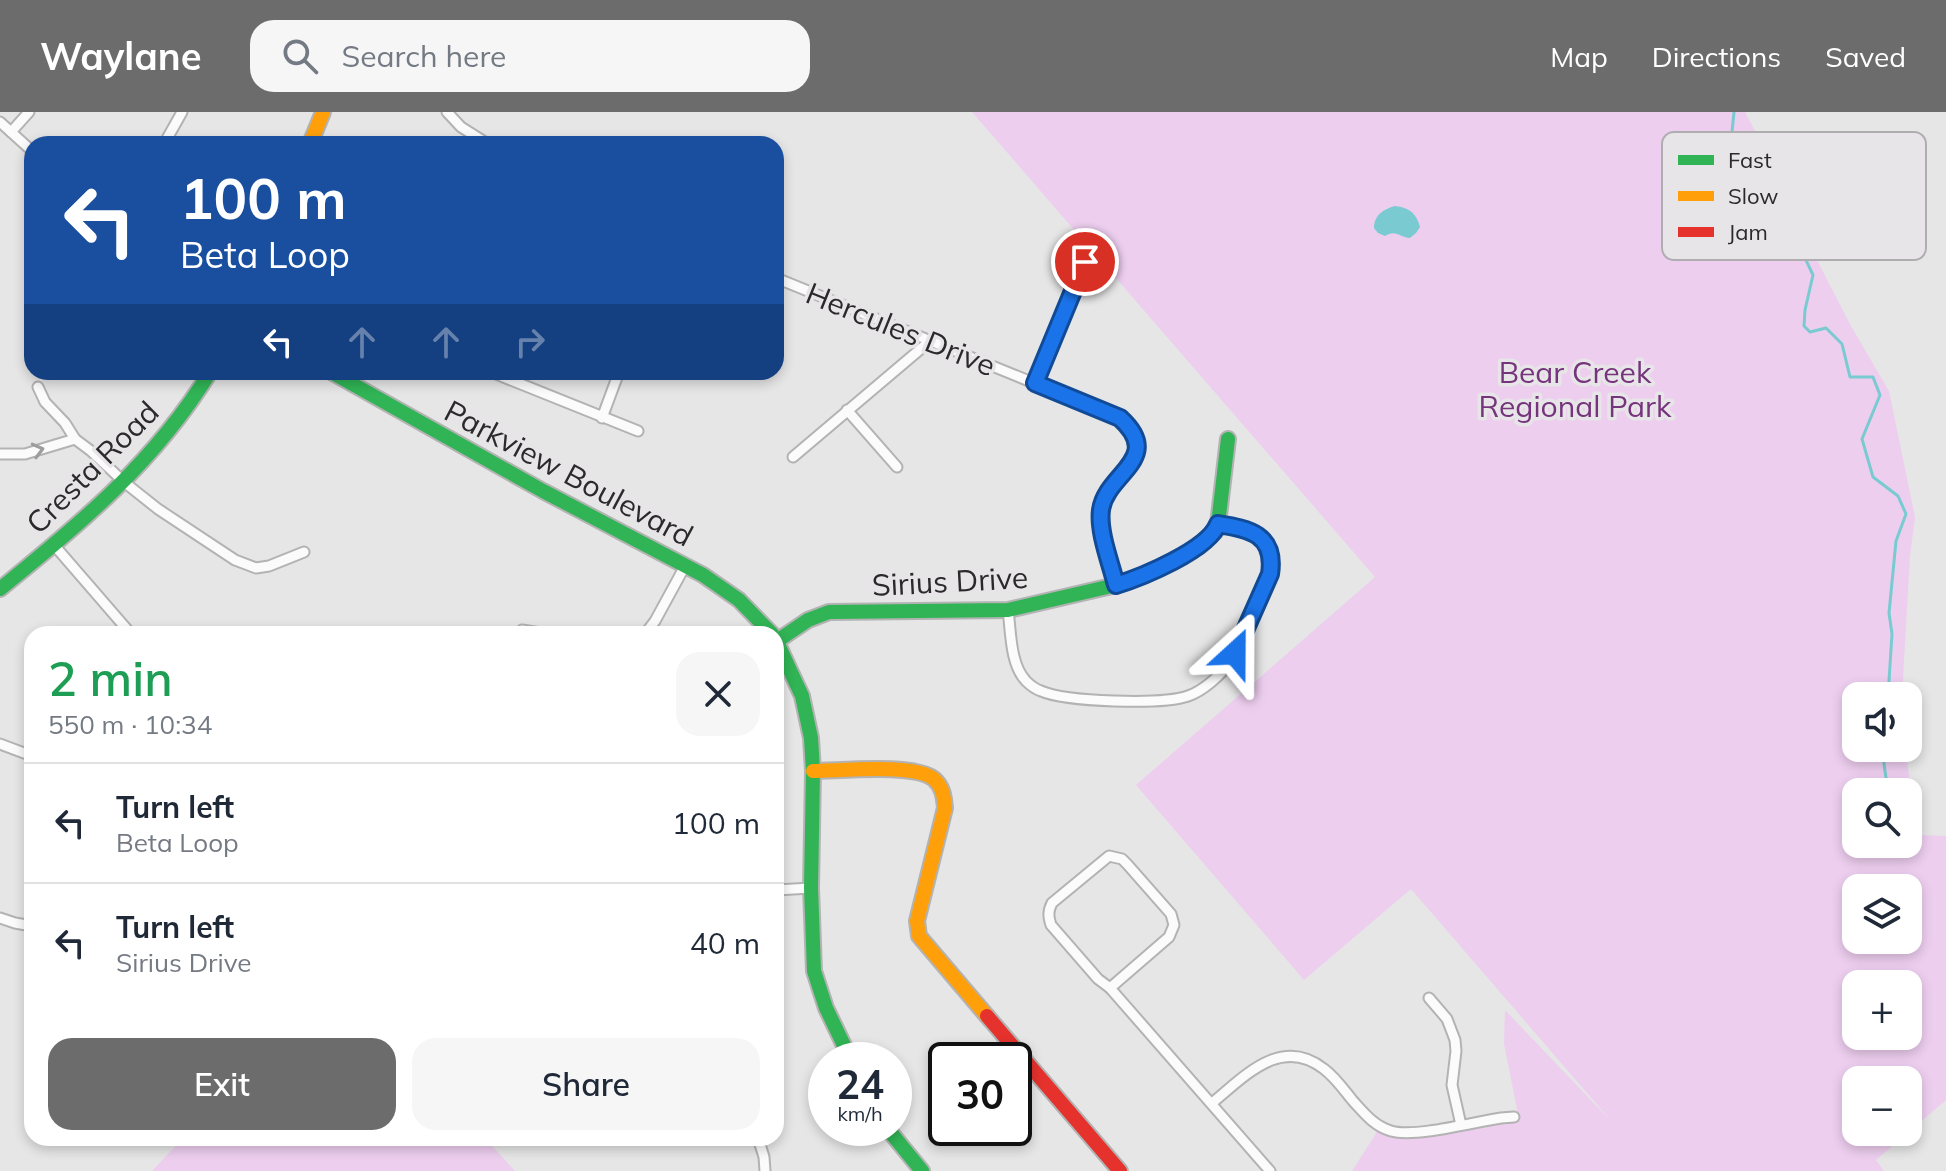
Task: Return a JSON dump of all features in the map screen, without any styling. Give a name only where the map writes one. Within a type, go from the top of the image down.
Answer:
[{"type":"street","points":[[11,132],[29,112]]},
{"type":"street","points":[[168,136],[182,112]]},
{"type":"street","points":[[313,136],[323,112]]},
{"type":"street","points":[[447,112],[475,136]]},
{"type":"street","points":[[0,122],[24,144]]},
{"type":"street","points":[[1035,383],[1085,262]]},
{"type":"street","name":"Hercules Drive","points":[[784,281],[1120,418],[1128,426],[1137,446],[1131,464],[1107,494],[1101,513],[1101,525],[1116,585]]},
{"type":"street","points":[[793,457],[930,341]]},
{"type":"street","name":"Cresta Road","points":[[0,589],[124,482],[184,413],[205,380]]},
{"type":"street","name":"Parkview Boulevard","points":[[345,380],[530,484],[703,575],[739,600],[764,626]]},
{"type":"street","points":[[510,380],[638,431]]},
{"type":"street","points":[[602,418],[616,380]]},
{"type":"street","points":[[38,387],[45,402],[75,439],[124,482],[173,520],[245,565],[256,568],[269,566],[304,552]]},
{"type":"street","points":[[847,410],[897,467]]},
{"type":"street","points":[[0,454],[25,454],[75,439]]},
{"type":"street","points":[[1008,610],[1015,662],[1023,677],[1044,693],[1118,701],[1180,698],[1191,695],[1225,669],[1270,574],[1272,563],[1270,553],[1254,532],[1218,524],[1228,439]]},
{"type":"street","name":"Sirius Drive","points":[[784,633],[829,612],[1008,610],[1116,585],[1145,575],[1200,546],[1215,532],[1218,524]]},
{"type":"street","points":[[54,545],[124,626]]},
{"type":"street","points":[[651,626],[685,566]]},
{"type":"street","name":"Parkview Boulevard","points":[[784,656],[808,716],[811,738],[814,971],[826,1008],[842,1042]]},
{"type":"street","points":[[0,744],[24,753]]},
{"type":"street","points":[[813,771],[913,771],[930,776],[937,782],[943,790],[945,808],[917,921],[919,936],[1120,1171]]},
{"type":"street","points":[[1110,988],[1169,937],[1174,925],[1171,914],[1127,864],[1115,856],[1102,860],[1052,903],[1048,918],[1051,925],[1270,1171]]},
{"type":"street","points":[[784,890],[811,888]]},
{"type":"street","points":[[0,918],[24,925]]},
{"type":"street","points":[[1429,998],[1452,1028],[1456,1051],[1452,1085],[1461,1125]]},
{"type":"street","points":[[1212,1103],[1256,1066],[1280,1057],[1293,1056],[1326,1070],[1369,1118],[1389,1131],[1413,1133],[1514,1117]]},
{"type":"street","points":[[761,1146],[765,1171]]},
{"type":"street","points":[[902,1146],[922,1171]]},
{"type":"green space","name":"Bear Creek Regional Park","points":[[972,112],[1745,112],[1755,132],[1662,132],[1662,260],[1817,260],[1889,391],[1915,517],[1903,682],[1842,682],[1842,762],[1907,762],[1909,778],[1842,778],[1842,858],[1922,858],[1922,835],[1946,836],[1946,1100],[1922,1121],[1922,1066],[1842,1066],[1842,1146],[1892,1146],[1876,1160],[1884,1171],[1352,1171],[1378,1126],[1402,1133],[1514,1117],[1517,1109],[1504,1044],[1505,1010],[1612,1122],[1411,889],[1304,980],[1136,785],[1375,577]]},
{"type":"green space","points":[[175,1146],[492,1146],[515,1171],[152,1171]]},
{"type":"water","points":[[1395,206],[1412,212],[1417,218],[1420,227],[1410,238],[1395,233],[1385,236],[1374,228],[1380,213]]},
{"type":"waterway","points":[[1732,132],[1734,112]]},
{"type":"waterway","points":[[1806,260],[1813,275],[1804,326],[1810,332],[1826,328],[1842,344],[1850,377],[1873,377],[1880,395],[1862,439],[1873,477],[1898,496],[1906,514],[1896,541],[1889,613],[1892,634],[1889,682]]},
{"type":"waterway","points":[[1884,762],[1886,778]]},
{"type":"traffic: fast","points":[[0,589],[115,490],[165,435],[205,380]]},
{"type":"traffic: fast","points":[[345,380],[543,491],[703,575],[739,600],[764,626]]},
{"type":"traffic: fast","points":[[784,636],[808,620],[829,612],[1008,610],[1116,585],[1145,575],[1200,546],[1215,532],[1228,439]]},
{"type":"traffic: fast","points":[[784,657],[802,696],[811,738],[814,971],[826,1008],[842,1042]]},
{"type":"traffic: fast","points":[[902,1146],[922,1171]]},
{"type":"traffic: slow","points":[[313,136],[323,112]]},
{"type":"traffic: slow","points":[[813,771],[894,769],[924,774],[939,785],[945,808],[917,921],[919,936],[987,1016]]},
{"type":"traffic: jam","points":[[987,1016],[1120,1171]]},
{"type":"route","points":[[1085,262],[1035,383],[1120,418],[1133,435],[1137,446],[1135,455],[1107,494],[1101,513],[1101,525],[1116,585],[1145,575],[1200,546],[1215,532],[1218,524],[1245,528],[1261,538],[1270,553],[1270,574],[1235,653]]}]
